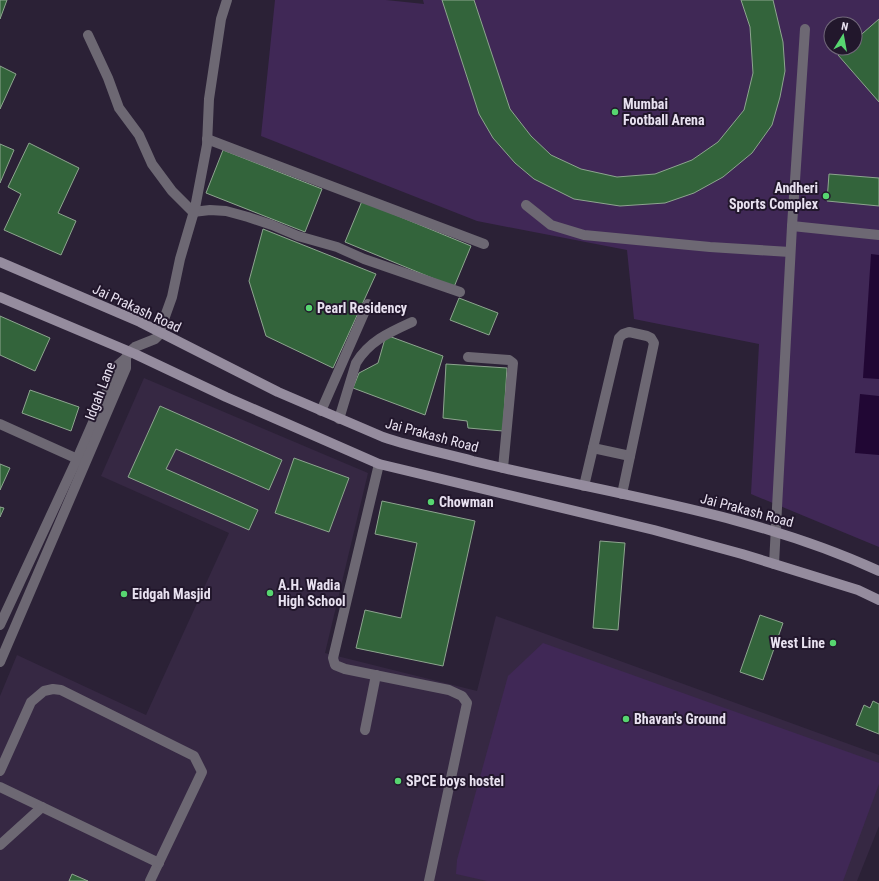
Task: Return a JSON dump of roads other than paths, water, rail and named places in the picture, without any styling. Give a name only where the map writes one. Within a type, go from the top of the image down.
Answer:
[{"type":"main road","name":"Jai Prakash Road","points":[[0,262],[160,332],[278,392],[400,443],[503,468],[651,500],[775,531],[856,560],[879,571]]},
{"type":"main road","points":[[0,297],[127,355],[379,464],[654,530],[774,564],[858,590],[879,600]]},
{"type":"street","points":[[127,355],[135,347],[155,339],[160,332],[172,297],[180,259],[193,212],[207,139],[209,99],[221,19],[227,0]]},
{"type":"street","points":[[774,564],[790,252],[805,29]]},
{"type":"street","points":[[88,35],[108,78],[119,108],[139,135],[152,164],[172,191],[193,212]]},
{"type":"street","points":[[207,139],[484,244]]},
{"type":"street","points":[[526,205],[551,225],[584,235],[710,248],[790,252]]},
{"type":"street","points":[[193,212],[210,210],[226,211],[248,217],[298,236],[337,247],[364,259],[460,292]]},
{"type":"street","points":[[792,226],[879,235]]},
{"type":"street","points":[[321,411],[368,304]]},
{"type":"street","points":[[340,419],[356,363],[360,356],[382,336],[412,322]]},
{"type":"street","points":[[584,486],[619,338],[623,334],[629,332],[647,336],[651,338],[654,343],[622,494]]},
{"type":"street","name":"Idgah Lane","points":[[0,662],[118,365],[127,355]]},
{"type":"street","points":[[468,357],[509,360],[513,363],[503,468]]},
{"type":"street","points":[[0,424],[81,461]]},
{"type":"street","points":[[593,448],[630,456]]},
{"type":"street","name":"Idgah Lane","points":[[0,625],[81,461]]},
{"type":"street","points":[[379,464],[333,658],[335,665],[345,669],[450,690],[462,696],[467,703],[429,881]]},
{"type":"street","points":[[0,629],[12,635]]},
{"type":"street","points":[[365,730],[376,675]]},
{"type":"street","points":[[0,771],[31,702],[44,691],[53,689],[61,690],[194,756],[202,772],[150,881]]},
{"type":"street","points":[[0,787],[159,863]]},
{"type":"street","points":[[0,845],[42,807]]},
{"type":"place","name":"Mumbai Football Arena","points":[[615,112]]},
{"type":"place","name":"Andheri Sports Complex","points":[[826,196]]},
{"type":"place","name":"Pearl Residency","points":[[309,308]]},
{"type":"place","name":"Chowman","points":[[431,502]]},
{"type":"place","name":"A.H. Wadia High School","points":[[270,593]]},
{"type":"place","name":"Eidgah Masjid","points":[[124,594]]},
{"type":"place","name":"West Line","points":[[833,643]]},
{"type":"place","name":"Bhavan's Ground","points":[[626,719]]},
{"type":"place","name":"SPCE boys hostel","points":[[398,781]]}]
